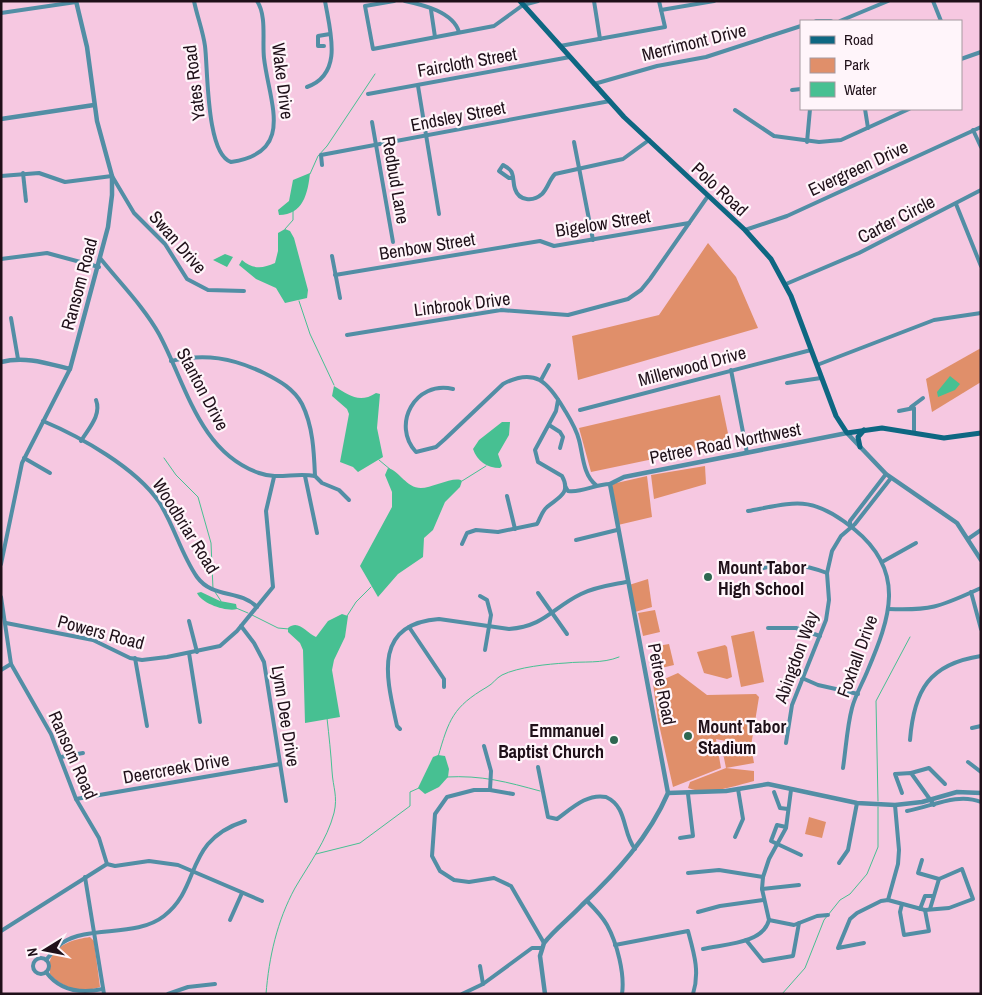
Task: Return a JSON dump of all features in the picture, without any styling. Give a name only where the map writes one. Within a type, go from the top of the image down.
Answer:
[{"type":"main road","name":"Polo Road","points":[[521,3],[610,101],[648,140],[745,230],[771,260],[786,284],[836,416],[847,433]]},
{"type":"main road","points":[[847,433],[882,428],[944,438],[981,433]]},
{"type":"main road","points":[[860,447],[858,437],[864,430]]},
{"type":"street","points":[[1,13],[76,1]]},
{"type":"street","name":"Ransom Road","points":[[1,564],[24,458],[70,369],[99,267],[111,212],[112,176],[94,105],[88,50],[76,1]]},
{"type":"street","name":"Yates Road","points":[[194,1],[205,44],[211,121],[218,147],[226,159]]},
{"type":"street","name":"Wake Drive","points":[[226,159],[231,162],[247,160],[260,154],[270,142],[275,129],[264,57],[263,23],[257,1]]},
{"type":"street","points":[[306,87],[317,83],[325,76],[332,52],[325,1]]},
{"type":"street","points":[[394,1],[365,6],[372,49],[494,26],[521,3],[538,1]]},
{"type":"street","points":[[405,1],[453,18],[459,32]]},
{"type":"street","points":[[594,1],[600,39]]},
{"type":"street","points":[[560,46],[665,27],[659,1]]},
{"type":"street","points":[[661,10],[714,1]]},
{"type":"street","points":[[842,20],[881,2],[888,1]]},
{"type":"street","points":[[933,1],[941,20]]},
{"type":"street","points":[[430,10],[435,37]]},
{"type":"street","name":"Merrimont Drive","points":[[594,84],[657,66],[706,57],[800,26]]},
{"type":"street","points":[[324,46],[318,46],[318,36],[330,34]]},
{"type":"street","points":[[962,58],[981,52]]},
{"type":"street","name":"Faircloth Street","points":[[368,94],[570,57]]},
{"type":"street","points":[[418,86],[439,214]]},
{"type":"street","points":[[792,90],[800,89]]},
{"type":"street","name":"Endsley Street","points":[[322,165],[321,155],[610,101]]},
{"type":"street","points":[[1,119],[94,105]]},
{"type":"street","points":[[735,110],[774,136],[807,142],[835,142],[906,110]]},
{"type":"street","points":[[807,142],[810,110]]},
{"type":"street","points":[[865,110],[868,128]]},
{"type":"street","name":"Redbud Lane","points":[[372,122],[393,242]]},
{"type":"street","name":"Evergreen Drive","points":[[745,230],[787,216],[981,127]]},
{"type":"street","points":[[973,130],[981,147]]},
{"type":"street","points":[[513,178],[519,195],[526,199],[534,199],[544,191],[555,174],[623,159],[648,140]]},
{"type":"street","points":[[574,142],[593,240]]},
{"type":"street","points":[[23,173],[26,201]]},
{"type":"street","points":[[1,176],[39,173],[65,182],[112,176]]},
{"type":"street","name":"Swan Drive","points":[[112,176],[134,213],[165,244],[187,279],[208,290],[244,290]]},
{"type":"street","points":[[956,204],[981,190]]},
{"type":"street","name":"Linbrook Drive","points":[[347,335],[501,310],[568,315],[628,299],[634,296],[650,279],[708,196]]},
{"type":"street","name":"Carter Circle","points":[[786,284],[859,254],[956,204],[981,266]]},
{"type":"street","name":"Bigelow Street","points":[[522,244],[540,241],[554,246],[689,223]]},
{"type":"street","name":"Benbow Street","points":[[336,275],[522,244]]},
{"type":"street","points":[[1,258],[47,253],[99,267]]},
{"type":"street","points":[[332,256],[340,298]]},
{"type":"street","name":"Stanton Drive","points":[[100,258],[150,320],[200,422],[212,439],[246,468],[274,477],[315,476]]},
{"type":"street","points":[[817,365],[934,320],[981,313]]},
{"type":"street","points":[[11,318],[18,359]]},
{"type":"street","name":"Millerwood Drive","points":[[580,410],[811,350]]},
{"type":"street","points":[[171,361],[198,357],[228,359],[254,368],[288,387],[303,406],[308,423],[315,476],[322,483],[339,490],[349,500]]},
{"type":"street","points":[[1,362],[18,359],[42,361],[70,369]]},
{"type":"street","points":[[541,380],[549,365]]},
{"type":"street","points":[[730,370],[747,454]]},
{"type":"street","points":[[453,389],[438,388],[428,390],[418,396],[411,405],[406,427],[410,447],[416,452],[436,447],[503,384],[514,378],[526,376],[541,380],[552,389],[574,425],[589,479],[596,485]]},
{"type":"street","points":[[787,382],[822,378]]},
{"type":"street","points":[[899,411],[911,407],[923,398]]},
{"type":"street","points":[[558,399],[553,420],[535,450],[538,462],[562,476],[568,491],[574,492],[596,485],[610,484]]},
{"type":"street","points":[[81,442],[97,415],[98,406],[96,400]]},
{"type":"street","points":[[911,407],[915,409],[914,433]]},
{"type":"street","name":"Woodbriar Road","points":[[43,421],[128,470],[150,490],[173,526],[197,577],[216,592],[248,598],[257,607]]},
{"type":"street","points":[[549,425],[560,432],[563,437],[560,448]]},
{"type":"street","points":[[847,433],[889,476],[948,516],[968,538],[981,560]]},
{"type":"street","name":"Petree Road Northwest","points":[[610,484],[624,477],[847,433]]},
{"type":"street","points":[[24,458],[50,473]]},
{"type":"street","points":[[305,476],[317,534]]},
{"type":"street","name":"Abingdon Way","points":[[786,743],[792,705],[826,620],[829,600],[826,573],[832,551],[850,526],[850,521],[889,476]]},
{"type":"street","points":[[240,626],[271,591],[274,581],[266,511],[274,477]]},
{"type":"street","name":"Petree Road","points":[[610,484],[626,582],[664,764],[668,793]]},
{"type":"street","points":[[462,544],[466,533],[476,530],[498,532],[537,524],[547,507],[561,498],[565,486]]},
{"type":"street","points":[[507,496],[515,529]]},
{"type":"street","name":"Foxhall Drive","points":[[748,511],[793,503],[809,504],[823,508],[867,540],[882,562],[889,587],[888,609],[880,641],[852,707],[843,768]]},
{"type":"street","points":[[576,540],[617,530]]},
{"type":"street","points":[[968,538],[981,530]]},
{"type":"street","points":[[882,562],[916,543]]},
{"type":"street","points":[[760,569],[788,563],[804,565],[826,573]]},
{"type":"street","points":[[400,729],[397,726],[386,668],[389,654],[395,642],[409,627],[428,620],[439,619],[518,628],[541,621],[580,594],[626,582]]},
{"type":"street","points":[[888,609],[933,608],[946,605],[981,588]]},
{"type":"street","points":[[971,592],[981,628]]},
{"type":"street","points":[[538,593],[567,634]]},
{"type":"street","points":[[480,596],[487,600],[490,607],[490,626],[485,650]]},
{"type":"street","name":"Ransom Road","points":[[1,597],[11,664],[51,734],[76,799],[99,838],[108,864]]},
{"type":"street","points":[[189,621],[197,652]]},
{"type":"street","name":"Powers Road","points":[[6,623],[93,640],[135,658],[154,658],[197,652],[220,646],[240,626]]},
{"type":"street","name":"Lynn Dee Drive","points":[[240,626],[254,643],[264,662],[286,801]]},
{"type":"street","points":[[409,627],[444,679],[444,687]]},
{"type":"street","points":[[768,628],[796,628],[820,636]]},
{"type":"street","points":[[189,653],[200,722]]},
{"type":"street","points":[[910,740],[912,721],[918,698],[930,678],[938,670],[955,661],[981,656]]},
{"type":"street","points":[[135,658],[147,726]]},
{"type":"street","points":[[1,670],[11,664]]},
{"type":"street","points":[[802,678],[818,685],[858,694]]},
{"type":"street","points":[[972,728],[981,726]]},
{"type":"street","points":[[484,746],[491,771],[490,790]]},
{"type":"street","points":[[61,757],[83,753]]},
{"type":"street","points":[[968,762],[981,772]]},
{"type":"street","name":"Deercreek Drive","points":[[76,799],[280,764]]},
{"type":"street","points":[[538,767],[546,813],[549,818],[556,819],[569,809],[591,798],[606,797],[618,807],[629,840],[635,849]]},
{"type":"street","points":[[902,793],[895,774],[911,773],[929,768],[945,784]]},
{"type":"street","points":[[911,773],[934,805]]},
{"type":"street","points":[[545,994],[541,948],[544,942],[635,849],[654,821],[668,793],[688,794],[768,784],[857,803],[895,805],[930,800],[957,792],[981,793]]},
{"type":"street","points":[[735,837],[743,821],[738,789]]},
{"type":"street","points":[[513,794],[490,790],[459,792],[447,797],[440,803],[434,818],[432,856],[440,871],[454,880],[469,882],[494,878],[511,886],[544,942]]},
{"type":"street","points":[[703,950],[746,940],[764,932],[769,920],[763,900],[763,877],[769,859],[786,826],[791,790]]},
{"type":"street","points":[[774,792],[780,808],[788,808]]},
{"type":"street","points":[[680,838],[693,836],[688,794]]},
{"type":"street","points":[[907,811],[964,798],[981,802]]},
{"type":"street","points":[[839,863],[848,850],[857,803]]},
{"type":"street","points":[[888,900],[900,850],[895,805]]},
{"type":"street","points":[[85,878],[94,934],[104,991],[75,991],[59,985],[46,972],[38,972],[34,966],[38,959],[46,960],[67,941],[94,934],[143,927],[164,916],[181,894],[205,846],[227,828],[245,821]]},
{"type":"street","points":[[786,826],[777,826],[771,841],[801,855]]},
{"type":"street","points":[[864,943],[838,948],[850,919],[857,913],[888,900],[930,910],[949,908],[973,899],[962,869],[939,879],[918,873],[922,860]]},
{"type":"street","points":[[1,931],[108,864],[157,861],[193,870],[242,893],[262,900]]},
{"type":"street","points":[[688,873],[719,870],[763,877]]},
{"type":"street","points":[[930,910],[939,879]]},
{"type":"street","points":[[762,889],[799,885]]},
{"type":"street","points":[[230,920],[242,893]]},
{"type":"street","points":[[902,904],[900,912],[904,935],[929,931],[923,909],[924,896],[933,896]]},
{"type":"street","points":[[587,900],[607,924],[615,945],[622,977],[622,994]]},
{"type":"street","points":[[698,912],[720,906],[763,900]]},
{"type":"street","points":[[769,920],[788,925],[817,916],[828,915]]},
{"type":"street","points":[[746,940],[763,961],[793,956],[799,923]]},
{"type":"street","points":[[615,945],[688,931],[696,959],[697,980],[693,993]]},
{"type":"street","points":[[462,994],[483,984],[532,948],[541,948]]},
{"type":"street","points":[[46,960],[49,966],[46,972]]},
{"type":"street","points":[[480,966],[483,984]]},
{"type":"street","points":[[168,994],[188,987],[215,984]]},
{"type":"green space","points":[[708,243],[736,277],[758,328],[578,380],[572,336],[659,315]]},
{"type":"green space","points":[[981,348],[981,382],[932,412],[926,379]]},
{"type":"green space","points":[[720,395],[730,443],[591,472],[579,428]]},
{"type":"green space","points":[[705,466],[706,484],[654,499],[651,475]]},
{"type":"green space","points":[[647,476],[652,517],[618,525],[612,484]]},
{"type":"green space","points":[[648,579],[652,607],[635,612],[629,585]]},
{"type":"green space","points":[[655,610],[660,632],[643,636],[638,613]]},
{"type":"green space","points":[[754,631],[764,682],[741,687],[731,636]]},
{"type":"green space","points":[[669,644],[674,665],[657,669],[652,647]]},
{"type":"green space","points":[[725,645],[727,647],[732,677],[727,679],[704,673],[697,652]]},
{"type":"green space","name":"Mount Tabor Stadium","points":[[678,673],[707,695],[756,694],[759,697],[751,746],[754,763],[726,768],[721,743],[750,746],[716,739],[721,768],[673,787],[658,720],[653,684]]},
{"type":"green space","points":[[726,768],[754,771],[754,781],[712,791],[688,788],[690,782]]},
{"type":"green space","points":[[809,817],[826,822],[822,838],[805,834]]},
{"type":"green space","points":[[90,937],[94,941],[100,987],[86,990],[73,988],[55,979],[50,974],[50,961],[54,953],[63,945]]},
{"type":"water","points":[[310,173],[308,188],[303,202],[294,211],[279,215],[278,210],[289,201],[293,180]]},
{"type":"water","points":[[285,229],[290,231],[294,238],[308,290],[307,298],[285,303],[276,288],[256,279],[239,265],[242,260],[257,267],[275,263],[278,251],[278,233]]},
{"type":"water","points":[[225,254],[233,257],[227,267],[213,260]]},
{"type":"water","points":[[950,376],[960,384],[955,390],[938,397],[937,392]]},
{"type":"water","points":[[334,386],[349,395],[359,398],[376,393],[380,394],[377,428],[383,457],[358,472],[353,467],[340,462],[349,414],[347,409],[332,396]]},
{"type":"water","points":[[502,422],[510,422],[509,435],[498,454],[502,466],[495,468],[480,460],[473,449],[479,440]]},
{"type":"water","points":[[388,468],[396,472],[411,485],[421,488],[449,481],[462,481],[460,487],[445,502],[433,530],[424,538],[423,557],[398,574],[378,597],[360,566],[392,507],[392,492],[385,475]]},
{"type":"water","points":[[201,592],[220,601],[236,604],[237,609],[227,609],[209,604],[197,593]]},
{"type":"water","points":[[342,614],[348,616],[345,637],[334,660],[332,670],[340,717],[305,723],[303,650],[300,643],[288,632],[288,628],[296,625],[316,637],[328,621]]},
{"type":"water","points":[[438,755],[445,756],[449,769],[448,777],[439,787],[425,794],[418,788],[433,757]]},
{"type":"waterway","points":[[310,174],[318,156],[327,146],[375,74]]},
{"type":"waterway","points":[[285,229],[293,220],[293,211]]},
{"type":"waterway","points":[[299,301],[310,334],[334,385]]},
{"type":"waterway","points":[[164,458],[176,475],[198,497],[211,543],[213,589]]},
{"type":"waterway","points":[[379,460],[391,470]]},
{"type":"waterway","points":[[462,481],[486,466]]},
{"type":"waterway","points":[[347,616],[356,602],[371,587]]},
{"type":"waterway","points":[[215,592],[221,601]]},
{"type":"waterway","points":[[236,608],[248,613]]},
{"type":"waterway","points":[[252,615],[278,628],[289,629]]},
{"type":"waterway","points":[[878,801],[876,701],[910,637]]},
{"type":"waterway","points":[[438,757],[449,723],[459,708],[502,675],[533,666],[599,661],[619,657]]},
{"type":"waterway","points":[[266,994],[269,966],[283,913],[295,888],[322,842],[334,813],[335,797],[327,718]]},
{"type":"waterway","points":[[446,777],[483,778],[540,791]]},
{"type":"waterway","points":[[316,854],[360,843],[410,806],[410,792],[419,788]]},
{"type":"waterway","points":[[782,994],[805,968],[824,920],[840,900],[850,894],[867,874],[878,847],[878,807]]},
{"type":"place","name":"Mount Tabor High School","points":[[708,577]]},
{"type":"place","name":"Mount Tabor Stadium","points":[[688,736]]},
{"type":"place","name":"Emmanuel Baptist Church","points":[[614,740]]}]
